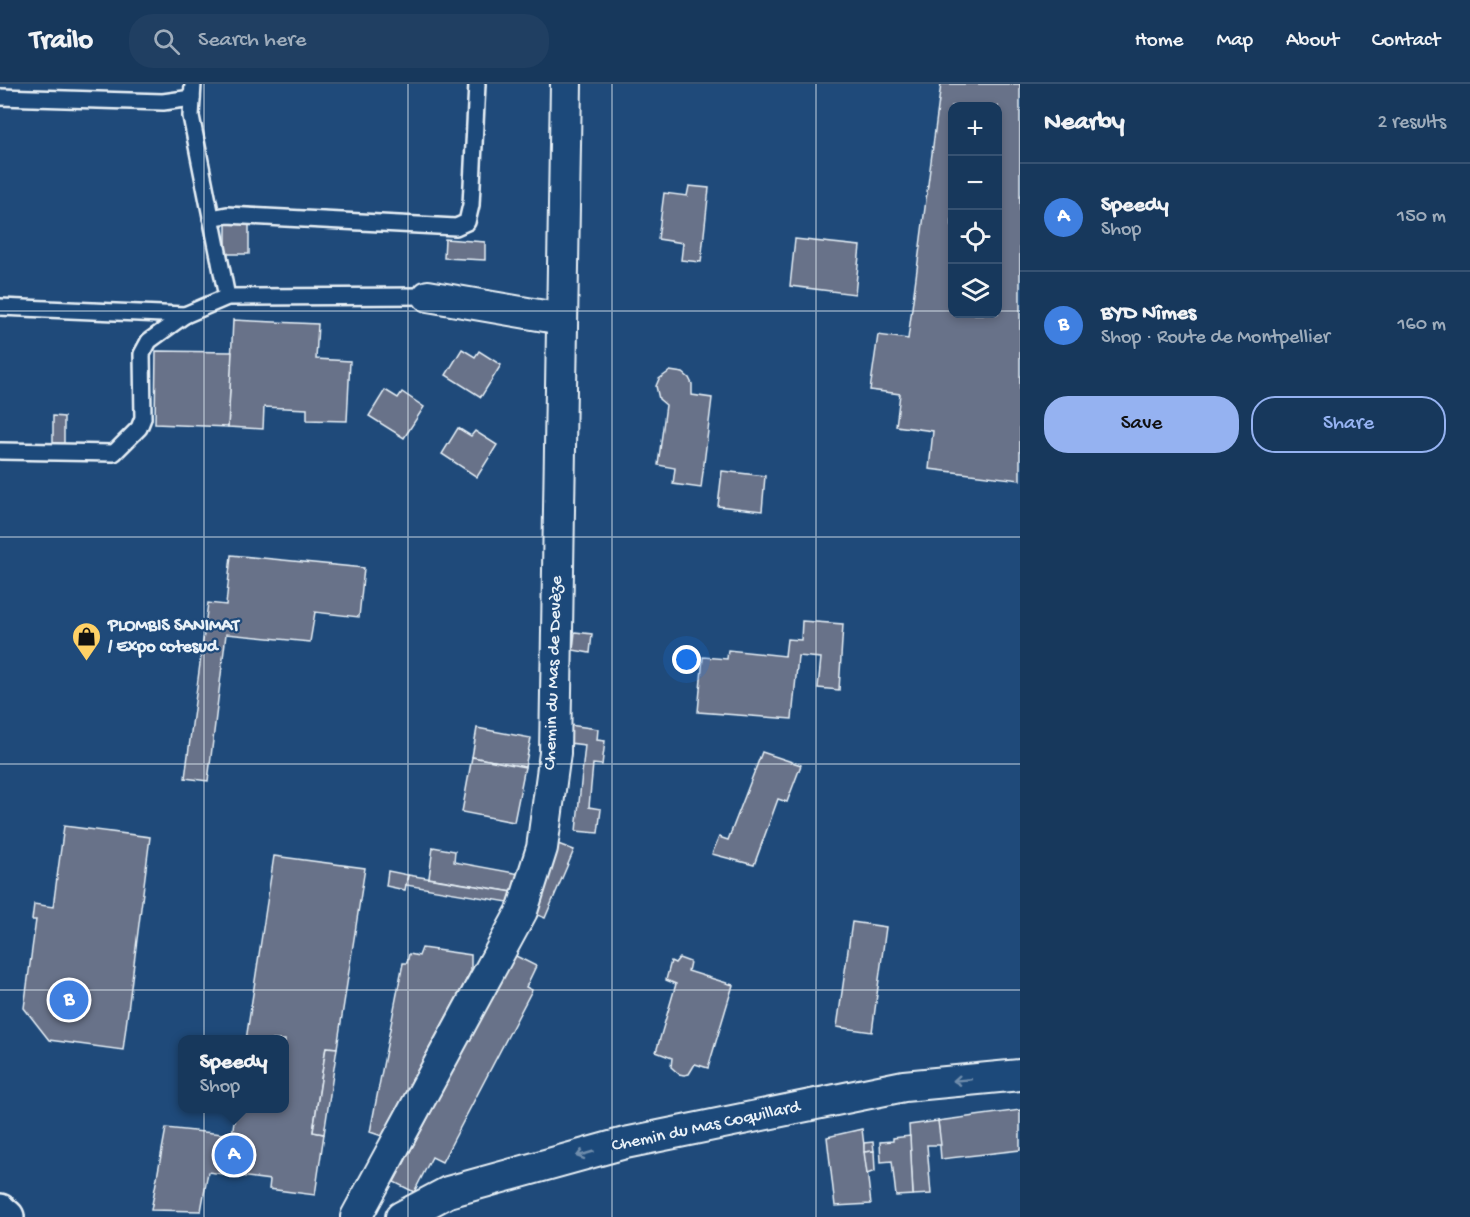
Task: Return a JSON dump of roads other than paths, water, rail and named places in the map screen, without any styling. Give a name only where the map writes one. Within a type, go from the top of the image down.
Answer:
[{"type":"main road","points":[[0,1211],[8,1217]]},
{"type":"street","name":"Chemin du Mas de Devèze","points":[[356,1217],[522,911],[542,848],[555,753],[566,84]]},
{"type":"street","points":[[428,296],[562,319]]},
{"type":"street","name":"Chemin du Mas Coquillard","points":[[401,1217],[448,1192],[625,1143],[904,1086],[1020,1075]]},
{"type":"lane","points":[[211,218],[226,215],[456,227],[467,222],[471,205],[477,84]]},
{"type":"lane","points":[[0,97],[163,102],[192,91],[191,116],[227,297]]},
{"type":"lane","points":[[0,451],[114,453],[139,428],[143,418],[142,354],[149,341],[185,315],[227,297],[428,296]]},
{"type":"lane","points":[[0,307],[185,315]]},
{"type":"place","name":"PLOMBIS SANIMAT / Expo cotesud","points":[[87,662]]},
{"type":"place","name":"BYD Nîmes","points":[[69,1000]]},
{"type":"place","name":"Speedy","points":[[234,1155]]}]
